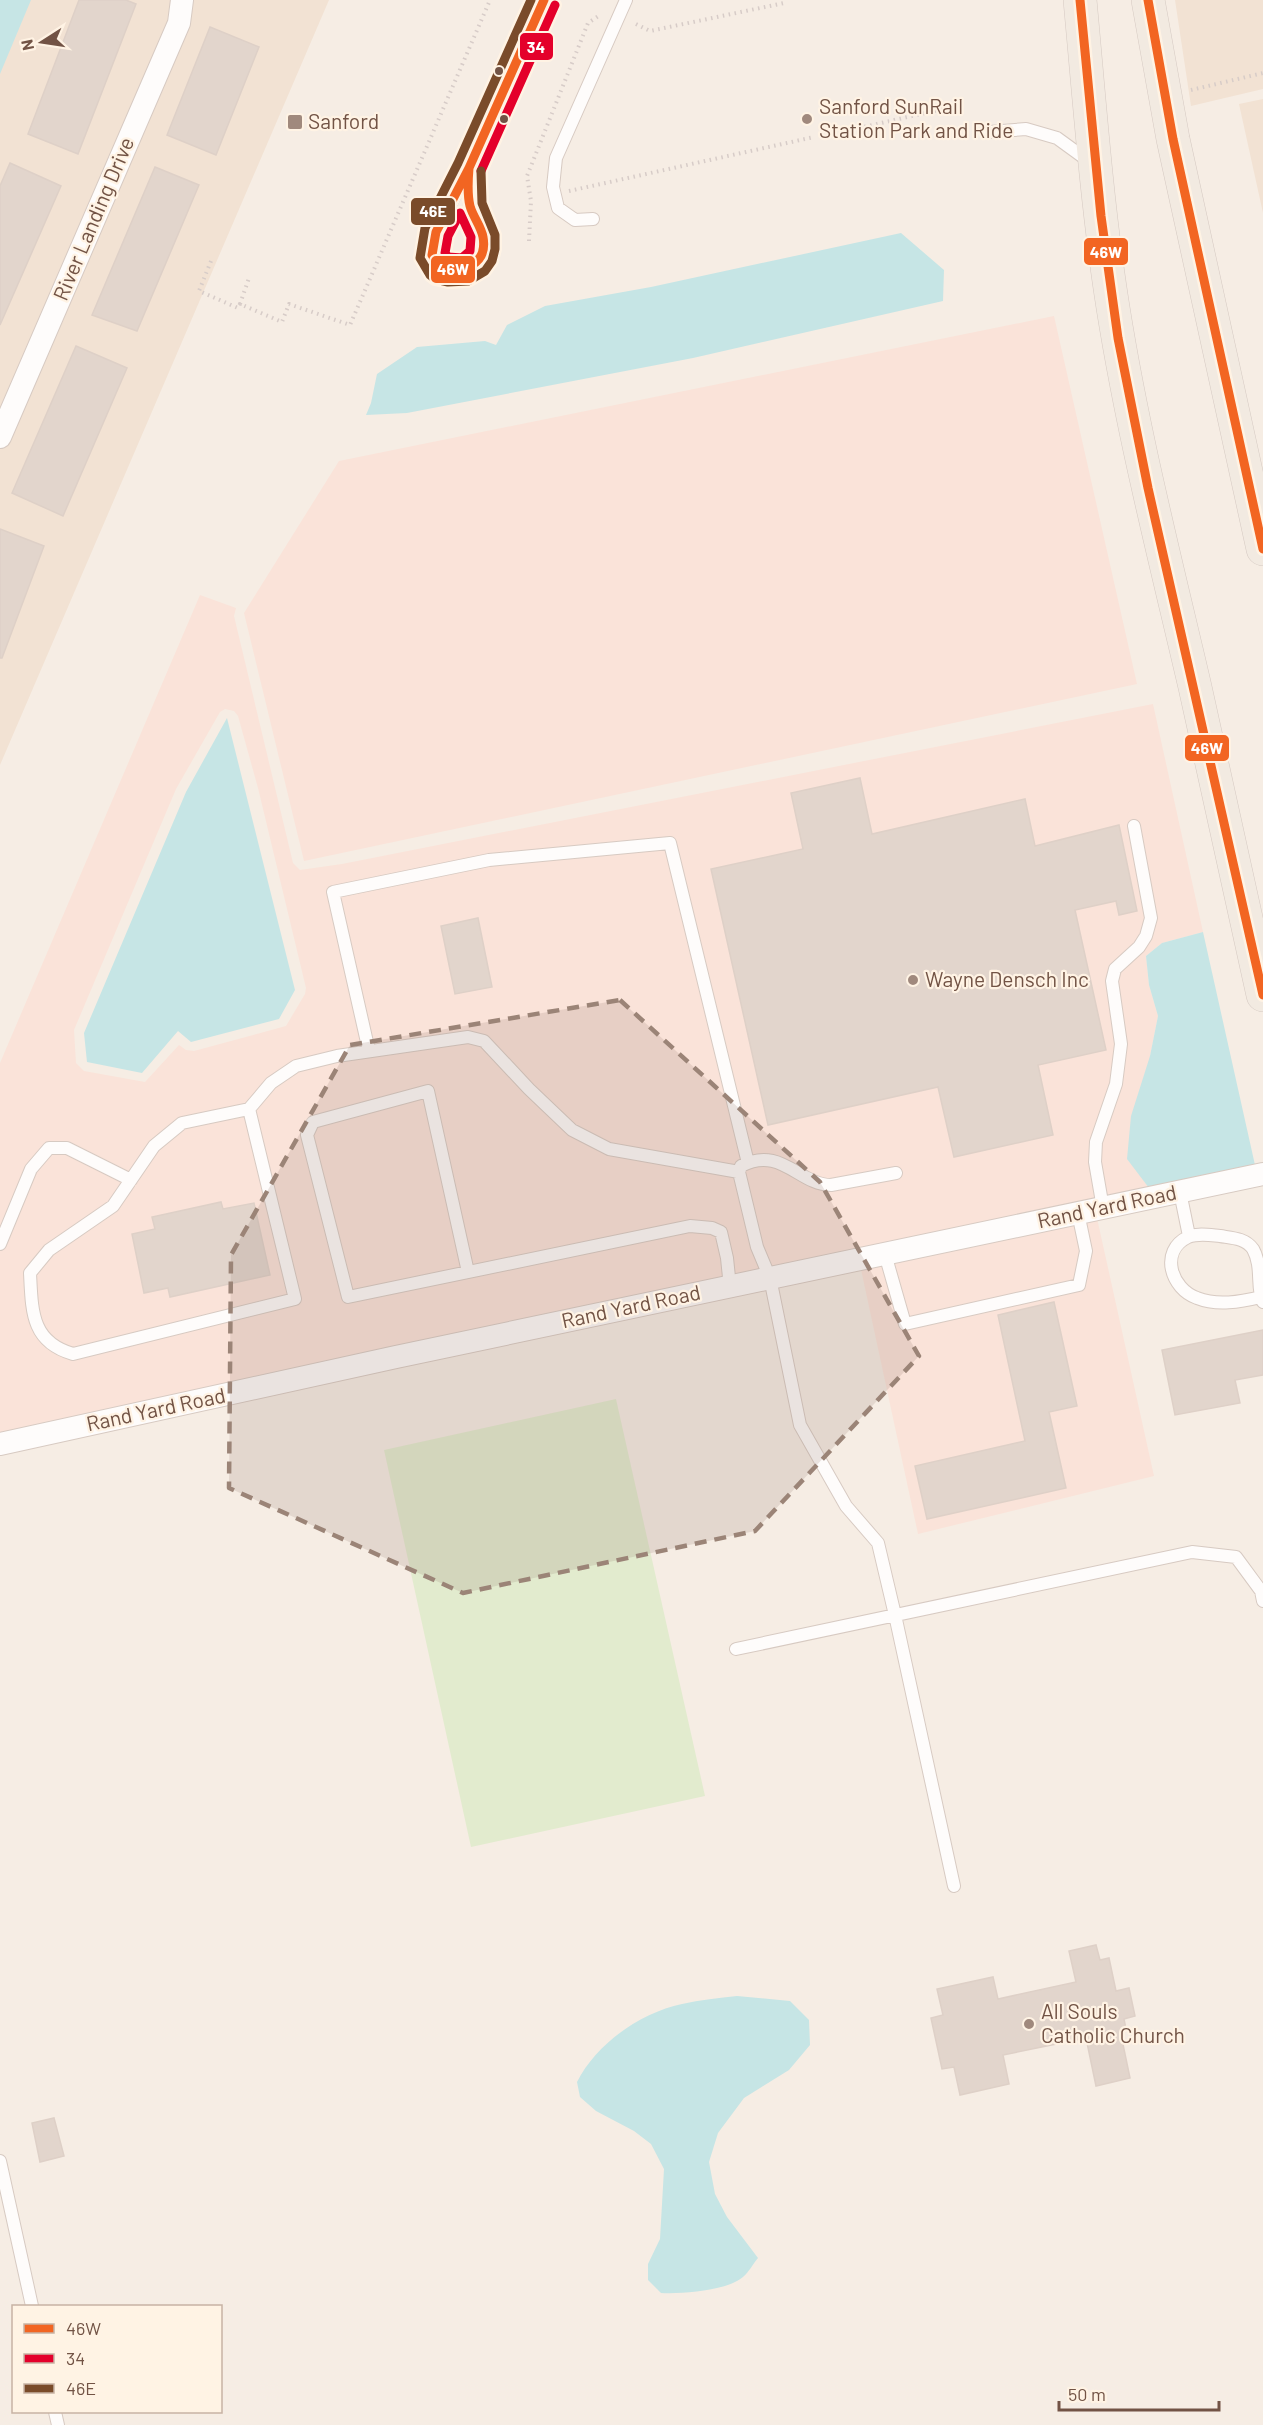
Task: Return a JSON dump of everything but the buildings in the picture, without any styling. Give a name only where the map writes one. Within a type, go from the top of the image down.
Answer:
[{"type":"main road","points":[[1080,0],[1095,165],[1110,289],[1139,448],[1263,995]]},
{"type":"main road","points":[[1148,0],[1164,97],[1262,541]]},
{"type":"street","name":"River Landing Drive","points":[[0,437],[179,23],[182,0]]},
{"type":"street","name":"Rand Yard Road","points":[[0,1444],[396,1357],[1263,1174]]},
{"type":"lane","points":[[469,168],[468,190],[471,209],[483,238],[482,256],[473,268],[454,272],[440,268],[432,255],[436,232],[469,168],[544,0]]},
{"type":"lane","points":[[593,219],[575,220],[558,208],[553,187],[556,158],[626,0]]},
{"type":"lane","points":[[989,132],[1026,129],[1057,138],[1095,165]]},
{"type":"lane","points":[[1102,1208],[1095,1162],[1096,1142],[1116,1084],[1121,1044],[1112,981],[1115,969],[1146,936],[1151,918],[1134,826]]},
{"type":"lane","points":[[369,1052],[333,892],[489,860],[670,843],[748,1163]]},
{"type":"lane","points":[[249,1109],[295,1299],[73,1354],[56,1349],[41,1335],[32,1311],[30,1273],[49,1250],[113,1206],[154,1146],[182,1123],[249,1109],[271,1083],[296,1066],[337,1056],[468,1037],[484,1041],[572,1130],[609,1149],[739,1172]]},
{"type":"lane","points":[[468,1272],[428,1091],[313,1122],[307,1135],[348,1297],[690,1226],[712,1228],[721,1232],[730,1287]]},
{"type":"lane","points":[[0,1244],[31,1169],[49,1148],[67,1148],[131,1180]]},
{"type":"lane","points":[[896,1173],[821,1185],[783,1163],[763,1160],[748,1163],[741,1166],[739,1172],[757,1247],[770,1278],[800,1425],[846,1506],[878,1542],[896,1615],[954,1886]]},
{"type":"lane","points":[[1180,1192],[1190,1236]]},
{"type":"lane","points":[[885,1254],[905,1324],[1079,1285],[1086,1251],[1078,1213]]},
{"type":"lane","points":[[1205,1234],[1242,1240],[1252,1246],[1258,1256],[1262,1270],[1262,1299],[1219,1302],[1196,1298],[1188,1294],[1179,1285],[1171,1265],[1174,1248],[1190,1236],[1205,1234]]},
{"type":"lane","points":[[736,1649],[1192,1552],[1236,1557],[1261,1591],[1263,1601]]},
{"type":"lane","points":[[0,2161],[32,2305]]},
{"type":"path","points":[[240,304],[282,322],[289,304],[350,325],[490,0]]},
{"type":"path","points":[[636,24],[650,31],[784,3]]},
{"type":"path","points":[[1164,97],[1263,73]]},
{"type":"path","points":[[841,132],[952,107]]},
{"type":"path","points":[[567,192],[814,137]]},
{"type":"path","points":[[530,199],[540,198]]},
{"type":"path","points":[[211,261],[199,291],[238,308],[249,278]]},
{"type":"highlighted area","points":[[620,1000],[820,1182],[919,1356],[755,1531],[463,1593],[229,1488],[231,1255],[350,1045]]},
{"type":"shaded area","points":[[0,0],[329,0],[0,765]]},
{"type":"shaded area","points":[[1175,0],[1263,0],[1263,89],[1191,106]]},
{"type":"shaded area","points":[[1263,99],[1263,213],[1239,104]]},
{"type":"shaded area","points":[[1054,316],[1137,684],[304,861],[244,613],[339,461]]},
{"type":"shaded area","points":[[200,595],[236,608],[234,616],[293,863],[300,870],[342,864],[1153,704],[1203,932],[1162,943],[1146,956],[1149,985],[1158,1016],[1150,1056],[1149,1188],[1093,1200],[1154,1476],[918,1534],[857,1251],[0,1434],[0,1063]],"holes":[[[225,709],[234,711],[238,716],[258,788],[306,988],[305,994],[286,1026],[194,1051],[186,1050],[179,1045],[145,1082],[84,1071],[76,1063],[74,1030],[176,789],[220,712]]]},
{"type":"green space","points":[[616,1399],[705,1796],[471,1847],[384,1450]]},
{"type":"water","points":[[0,0],[31,0],[0,74]]},
{"type":"water","points":[[901,233],[944,270],[943,301],[693,358],[407,413],[366,415],[377,374],[417,347],[485,341],[496,345],[507,325],[545,306],[651,287]]},
{"type":"water","points":[[227,718],[295,990],[279,1019],[191,1042],[178,1031],[142,1073],[87,1062],[84,1033],[186,792]]},
{"type":"water","points":[[1203,932],[1255,1165],[1149,1188],[1127,1159],[1131,1116],[1150,1056],[1158,1016],[1149,985],[1146,956],[1162,943]]},
{"type":"water","points":[[737,1996],[790,2001],[809,2020],[810,2045],[789,2070],[744,2098],[718,2133],[709,2162],[715,2194],[727,2217],[758,2258],[743,2277],[726,2286],[692,2292],[661,2293],[648,2280],[648,2264],[660,2239],[664,2169],[651,2144],[634,2131],[596,2111],[580,2097],[577,2082],[585,2068],[607,2043],[635,2023],[666,2008]]},
{"type":"transit line","name":"46E","points":[[481,171],[482,203],[495,235],[492,261],[485,271],[468,281],[448,282],[435,279],[420,258],[425,228],[458,163],[531,0]]},
{"type":"transit line","name":"46W","points":[[469,168],[544,0]]},
{"type":"transit line","name":"46W","points":[[1080,0],[1101,216],[1118,338],[1148,488],[1263,995]]},
{"type":"transit line","name":"46W","points":[[1148,0],[1173,139],[1263,549]]},
{"type":"transit line","name":"34","points":[[481,171],[555,5]]},
{"type":"transit line","name":"46W","points":[[469,168],[469,201],[483,237],[482,254],[472,265],[465,268],[440,268],[432,255],[436,232],[469,168]]},
{"type":"transit line","name":"34","points":[[460,213],[471,237],[470,251],[462,258],[448,257],[445,253],[448,236],[460,213]]},
{"type":"place","name":"Sanford SunRail Station Park and Ride","points":[[807,119]]},
{"type":"place","name":"Sanford","points":[[295,122]]},
{"type":"place","name":"Wayne Densch Inc","points":[[913,980]]},
{"type":"place","name":"All Souls Catholic Church","points":[[1029,2024]]}]
